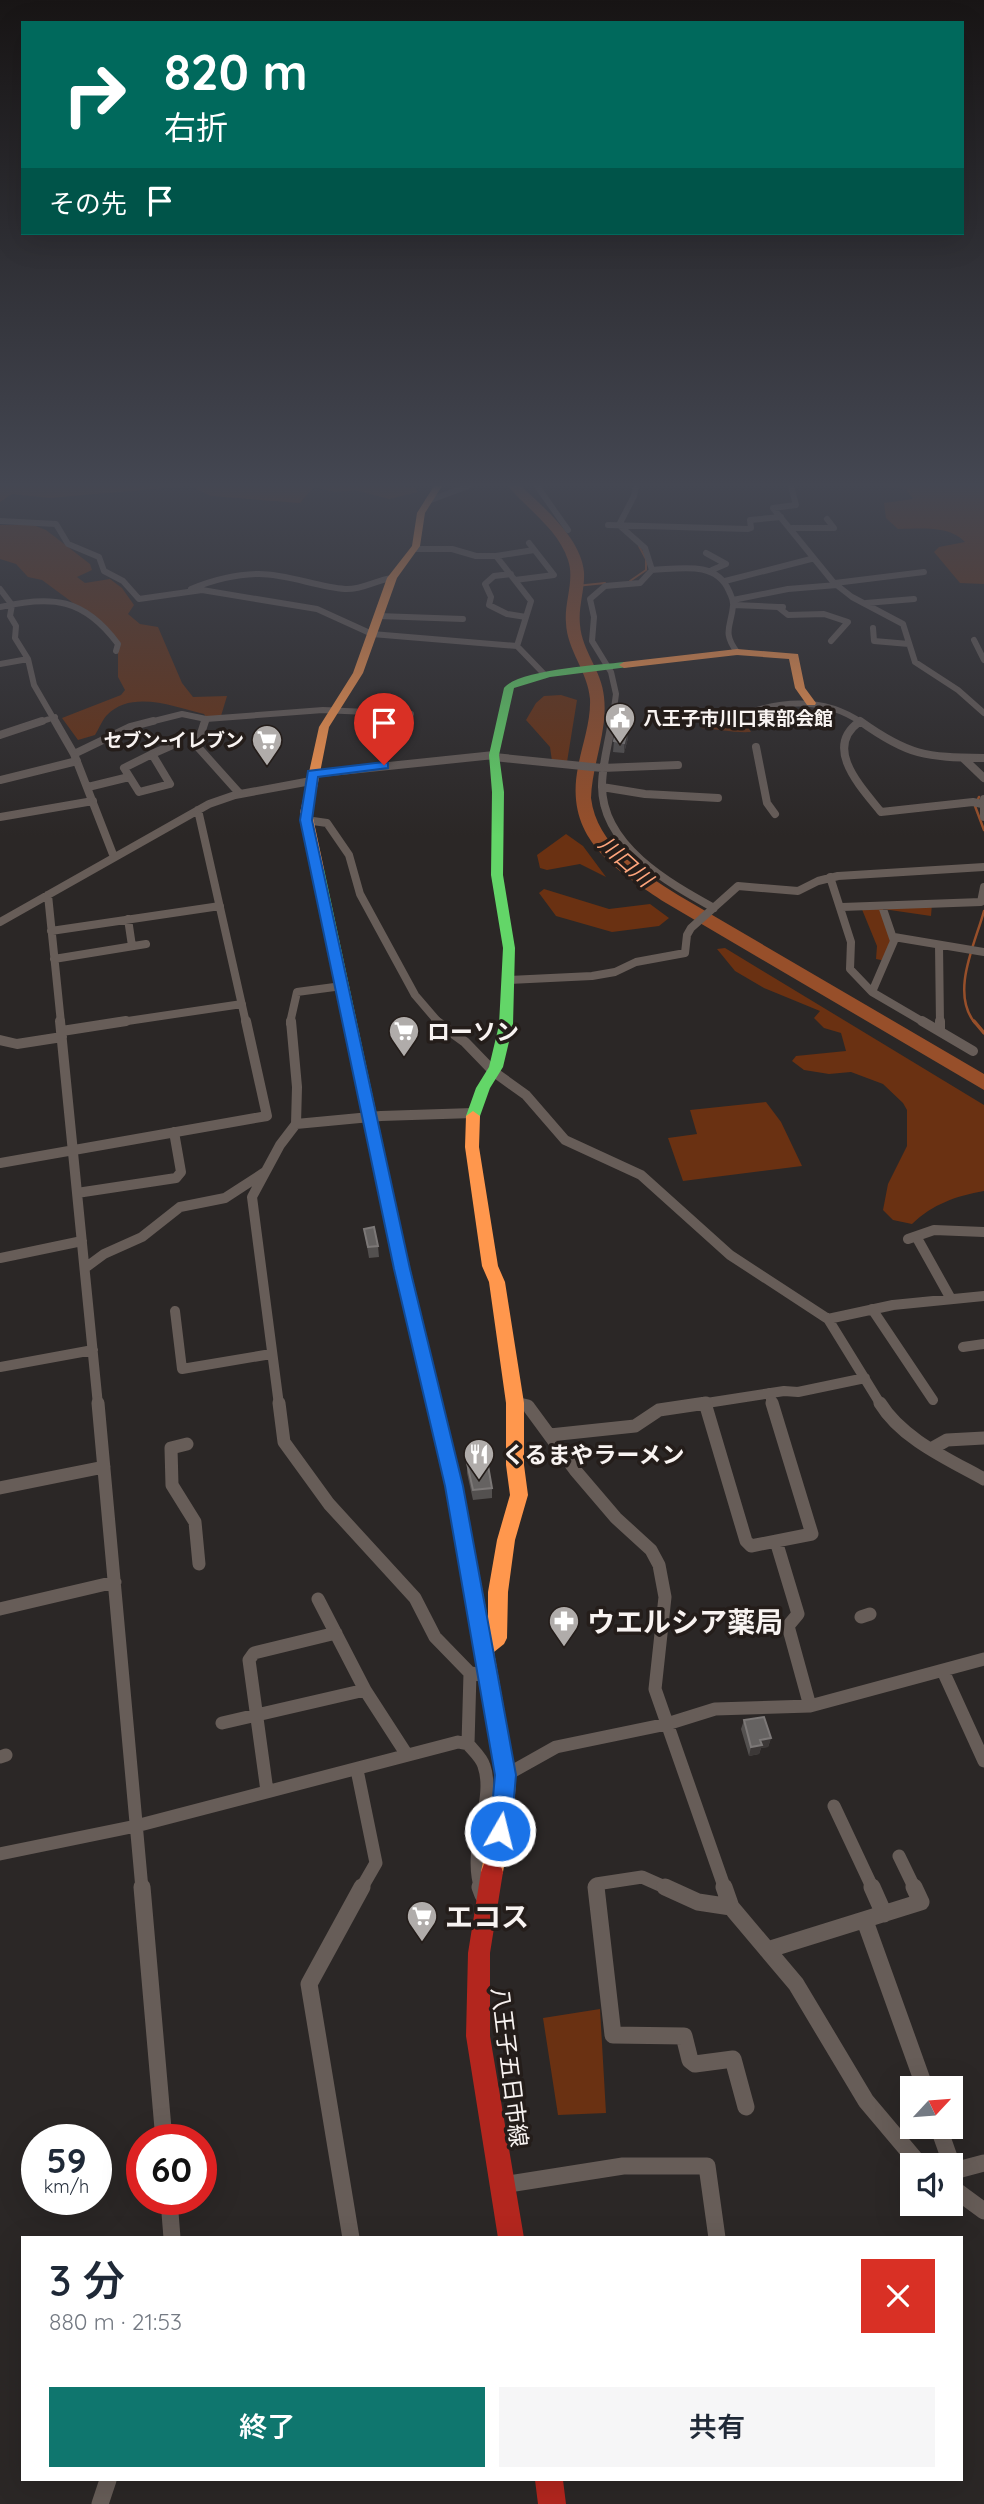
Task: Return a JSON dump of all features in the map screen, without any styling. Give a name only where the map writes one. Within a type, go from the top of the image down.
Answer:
[{"type":"main road","name":"八王子五日市線","points":[[383,603],[358,673],[324,727],[312,777],[306,820],[411,1306],[454,1486],[506,1775],[504,1813],[486,1903],[476,1975],[478,2028],[511,2236]]},
{"type":"main road","points":[[484,1648],[497,1638],[498,1592],[506,1540],[519,1495],[514,1465],[515,1403],[497,1282],[490,1266],[472,1147],[473,1113],[483,1088],[494,1072],[506,1025],[509,942],[497,875],[498,792],[494,756],[510,686],[545,675],[737,652],[794,656],[799,687],[805,699],[811,703]]},
{"type":"street","points":[[0,607],[32,603]]},
{"type":"street","points":[[64,603],[113,637],[118,644],[116,651]]},
{"type":"street","points":[[284,603],[305,606],[372,634],[517,646],[545,675]]},
{"type":"street","points":[[490,603],[507,614],[526,617]]},
{"type":"street","points":[[517,646],[530,603]]},
{"type":"street","points":[[591,603],[594,617],[592,641],[615,688],[616,700],[602,787],[612,823],[629,849],[660,876],[713,909]]},
{"type":"street","points":[[733,603],[727,628],[731,644],[737,652]]},
{"type":"street","points":[[741,603],[780,607],[788,615],[824,614],[848,622],[831,641]]},
{"type":"street","points":[[866,603],[902,624],[915,662],[984,713]]},
{"type":"street","points":[[12,605],[10,616],[16,626],[15,638],[28,659],[34,685],[44,705],[55,717],[75,757],[114,857]]},
{"type":"street","points":[[378,616],[463,619]]},
{"type":"street","points":[[873,628],[874,641],[909,644]]},
{"type":"street","points":[[974,640],[984,660]]},
{"type":"street","points":[[0,664],[28,659]]},
{"type":"street","points":[[975,704],[984,702]]},
{"type":"street","points":[[741,715],[763,708],[811,703],[839,709],[904,750],[931,758],[984,758]]},
{"type":"street","points":[[0,780],[75,757],[148,721],[182,714],[205,719],[333,711],[411,714]]},
{"type":"street","points":[[0,735],[55,717]]},
{"type":"street","points":[[205,719],[197,746],[240,794]]},
{"type":"street","points":[[859,722],[848,727],[845,732],[842,748],[845,761],[881,812],[980,802],[984,817]]},
{"type":"street","points":[[152,754],[170,784],[139,792],[124,768],[127,765],[152,754],[177,743]]},
{"type":"street","points":[[756,747],[767,803],[775,814]]},
{"type":"street","points":[[0,922],[198,810],[240,794],[312,777],[494,756],[604,768],[678,765]]},
{"type":"street","points":[[963,758],[984,778]]},
{"type":"street","points":[[88,787],[130,777]]},
{"type":"street","points":[[602,787],[718,798]]},
{"type":"street","points":[[0,817],[93,801]]},
{"type":"street","points":[[0,1163],[267,1116],[198,810]]},
{"type":"street","points":[[306,820],[327,823],[349,855],[360,894],[415,995],[434,1020],[465,1042],[494,1072],[526,1095],[565,1140],[641,1175],[730,1255],[828,1319],[889,1418],[931,1449],[984,1479]]},
{"type":"street","points":[[509,980],[593,976],[615,972],[636,962],[685,953],[687,935],[694,926],[738,886],[798,891],[830,877],[984,867]]},
{"type":"street","points":[[830,877],[842,907],[839,911],[851,942],[850,969],[872,992],[973,1051]]},
{"type":"street","points":[[842,907],[981,902],[984,887]]},
{"type":"street","points":[[48,895],[115,1582],[163,2124]]},
{"type":"street","points":[[51,931],[220,906]]},
{"type":"street","points":[[872,992],[894,937],[882,906]]},
{"type":"street","points":[[128,919],[132,946]]},
{"type":"street","points":[[894,937],[976,951]]},
{"type":"street","points":[[54,959],[146,944]]},
{"type":"street","points":[[939,945],[940,1031]]},
{"type":"street","points":[[342,986],[297,992],[290,1023],[297,1087],[296,1124],[280,1145],[252,1197],[284,1442],[330,1504],[374,1556],[415,1598],[435,1637],[470,1673],[489,1675]]},
{"type":"street","points":[[0,1040],[17,1044],[242,1004]]},
{"type":"street","points":[[296,1124],[370,1117],[473,1113]]},
{"type":"street","points":[[78,1192],[176,1178],[181,1172],[174,1132]]},
{"type":"street","points":[[85,1268],[104,1254],[142,1237],[180,1207],[225,1198],[266,1171]]},
{"type":"street","points":[[951,1299],[912,1238],[934,1230],[984,1232]]},
{"type":"street","points":[[0,1258],[82,1241]]},
{"type":"street","points":[[828,1319],[872,1309],[984,1296]]},
{"type":"street","points":[[872,1309],[933,1400]]},
{"type":"street","points":[[175,1311],[183,1369],[271,1354]]},
{"type":"street","points":[[963,1347],[984,1344]]},
{"type":"street","points":[[0,1367],[93,1350]]},
{"type":"street","points":[[550,1436],[635,1426],[659,1410],[769,1393],[798,1392],[865,1378]]},
{"type":"street","points":[[705,1402],[746,1541],[751,1546],[812,1534],[769,1393]]},
{"type":"street","points":[[515,1403],[528,1406],[575,1470],[616,1518],[650,1550],[659,1565],[665,1597],[655,1689],[731,1907],[796,1984],[866,2101],[910,2153]]},
{"type":"street","points":[[931,1449],[947,1440],[984,1438]]},
{"type":"street","points":[[187,1444],[171,1448],[172,1485],[195,1522],[199,1564]]},
{"type":"street","points":[[0,1488],[104,1467]]},
{"type":"street","points":[[776,1541],[799,1614],[788,1626],[810,1706]]},
{"type":"street","points":[[0,1609],[115,1582]]},
{"type":"street","points":[[318,1599],[365,1690],[407,1755]]},
{"type":"street","points":[[267,1791],[249,1660],[254,1653],[336,1633]]},
{"type":"street","points":[[506,1775],[522,1771],[545,1752],[556,1747],[667,1724],[725,1708],[810,1706],[984,1659]]},
{"type":"street","points":[[943,1671],[984,1761]]},
{"type":"street","points":[[470,1673],[468,1744],[484,1765],[486,1787],[484,1820],[475,1871],[486,1903]]},
{"type":"street","points":[[222,1723],[365,1690]]},
{"type":"street","points":[[0,1854],[136,1826],[458,1742],[468,1744]]},
{"type":"street","points":[[351,2236],[309,1984],[376,1863],[357,1770]]},
{"type":"street","points":[[834,1806],[884,1914]]},
{"type":"street","points":[[767,1950],[921,1902],[899,1856]]},
{"type":"street","points":[[731,1907],[698,1902],[642,1877],[596,1884],[613,2035],[684,2036],[690,2060],[695,2064],[733,2059],[746,2107]]},
{"type":"street","points":[[865,1921],[921,2076]]},
{"type":"street","points":[[963,2172],[984,2163]]},
{"type":"street","points":[[503,2185],[623,2166],[707,2166],[717,2236]]},
{"type":"street","points":[[963,2188],[984,2211]]},
{"type":"street","points":[[170,2215],[172,2236]]},
{"type":"street","points":[[100,2504],[108,2481]]},
{"type":"shaded area","points":[[73,603],[132,603],[134,605],[128,614],[140,624],[158,627],[182,683],[193,697],[227,696],[221,716],[206,717],[204,714],[154,702],[129,703],[117,707],[107,715],[95,735],[78,740],[62,718],[121,695],[125,690],[118,677],[118,644]]},
{"type":"shaded area","points":[[561,695],[577,700],[567,762],[552,761],[550,747],[526,720],[536,703],[544,696]]},
{"type":"shaded area","points":[[706,713],[741,715],[751,732],[701,728]]},
{"type":"shaded area","points":[[566,834],[583,846],[606,877],[580,864],[547,870],[540,868],[537,855]]},
{"type":"shaded area","points":[[544,889],[609,909],[650,904],[669,918],[659,926],[612,932],[556,916],[539,893]]},
{"type":"shaded area","points":[[932,904],[931,916],[883,909],[894,937],[886,961],[876,959],[877,946],[861,907]]},
{"type":"shaded area","points":[[725,948],[984,1105],[984,1191],[945,1202],[912,1224],[893,1220],[883,1210],[888,1184],[907,1146],[907,1110],[903,1103],[883,1084],[851,1072],[829,1074],[804,1070],[792,1061],[796,1056],[846,1051],[841,1033],[824,1028],[814,1018],[820,1011],[764,988],[735,971],[717,949]]},
{"type":"shaded area","points":[[766,1102],[781,1122],[802,1166],[683,1181],[668,1138],[697,1134],[690,1110]]},
{"type":"shaded area","points":[[600,2009],[606,2113],[558,2115],[543,2018]]},
{"type":"building","points":[[617,726],[628,727],[624,743],[614,741]]},
{"type":"building","points":[[374,1227],[378,1246],[368,1247],[364,1229]]},
{"type":"building","points":[[487,1460],[492,1488],[473,1490],[467,1463]]},
{"type":"building","points":[[764,1717],[771,1738],[760,1740],[762,1745],[751,1747],[744,1720]]},
{"type":"waterway","name":"川口川","points":[[574,603],[574,634],[593,679],[597,698],[583,783],[584,812],[589,825],[605,848],[626,867],[672,899],[984,1083]]},
{"type":"waterway","points":[[979,797],[975,806],[984,830]]},
{"type":"waterway","points":[[975,1023],[968,1011],[964,983],[984,911]]},
{"type":"waterway","points":[[974,1021],[984,1033]]},
{"type":"traffic: fast","points":[[473,1116],[483,1088],[496,1067],[506,1025],[509,948],[497,875],[498,792],[494,755],[509,688],[512,684],[549,674],[624,665]]},
{"type":"traffic: fast","points":[[318,869],[398,1251],[421,1346]]},
{"type":"traffic: slow","points":[[318,869],[306,813],[324,727],[358,673],[383,603]]},
{"type":"traffic: slow","points":[[624,665],[737,652],[794,656],[800,688],[811,703]]},
{"type":"traffic: slow","points":[[473,1116],[472,1147],[490,1266],[497,1282],[515,1403],[515,1465],[519,1495],[506,1540],[498,1592],[497,1638],[484,1648]]},
{"type":"traffic: slow","points":[[421,1346],[454,1486],[506,1775],[503,1815],[492,1872]]},
{"type":"traffic: jam","points":[[492,1872],[479,1953],[478,2036],[511,2236]]},
{"type":"traffic: jam","points":[[549,2481],[552,2504]]},
{"type":"place","name":"八王子市川口東部会館","points":[[620,745]]},
{"type":"place","name":"セブン-イレブン","points":[[267,767]]},
{"type":"place","name":"ローソン","points":[[404,1058]]},
{"type":"place","name":"くるまやラーメン","points":[[479,1481]]},
{"type":"place","name":"ウエルシア薬局","points":[[564,1648]]},
{"type":"place","name":"エコス","points":[[422,1943]]},
{"type":"route","points":[[384,765],[312,774],[306,820],[320,873],[402,1269],[454,1486],[506,1775],[500,1831]]}]
